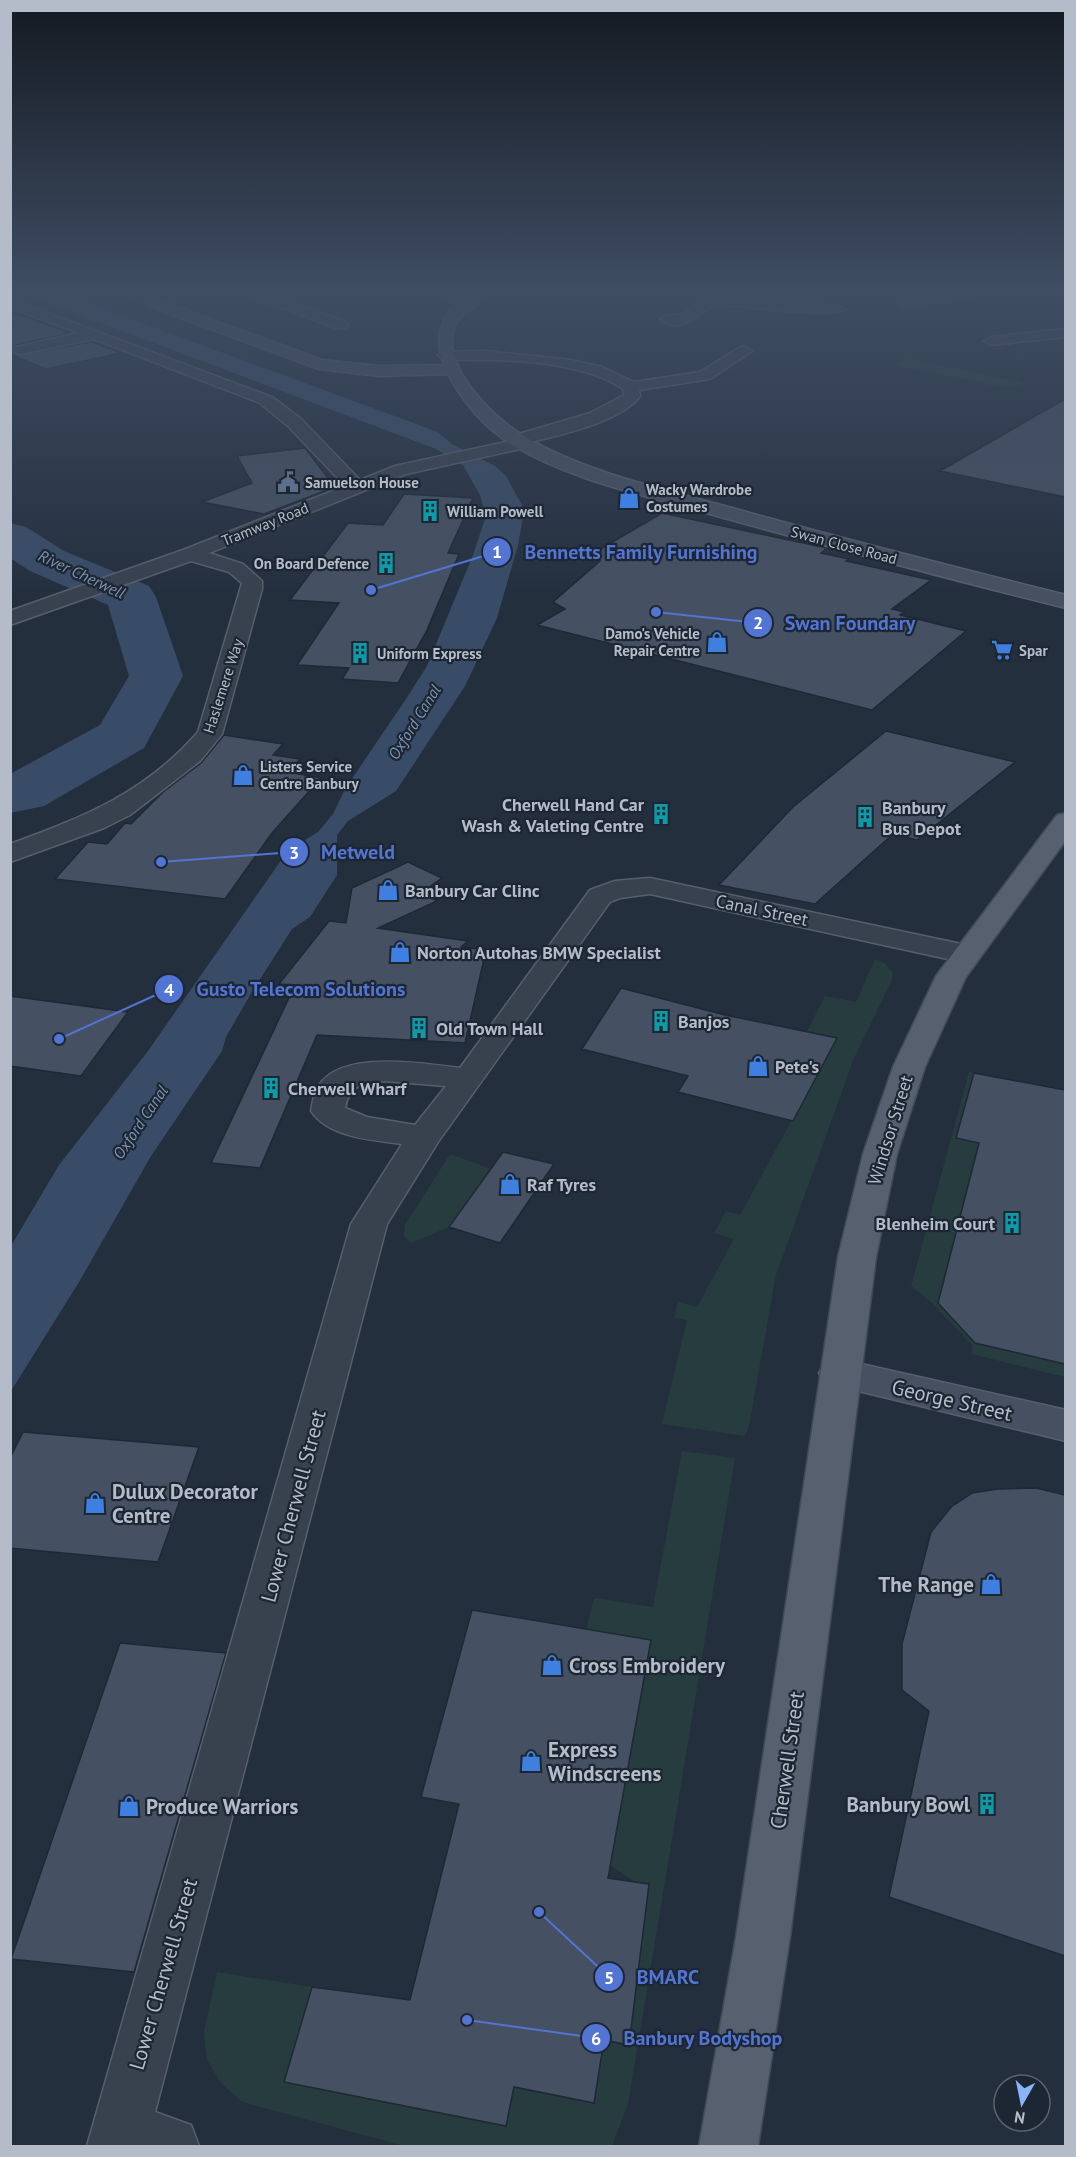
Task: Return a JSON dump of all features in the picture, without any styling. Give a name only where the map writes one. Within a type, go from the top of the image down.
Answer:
[{"type":"main road","name":"Windsor Street","points":[[839,1373],[857,1257],[880,1154],[909,1067],[951,976],[1065,821]]},
{"type":"main road","name":"Cherwell Street","points":[[728,2146],[764,1937],[839,1373]]},
{"type":"street","points":[[250,394],[266,400],[294,422],[357,487]]},
{"type":"street","name":"Swan Close Road","points":[[466,394],[470,400],[499,427],[520,442],[576,466],[664,494],[919,565],[1065,602]]},
{"type":"street","name":"Tramway Road","points":[[10,619],[190,554],[357,487],[426,464],[541,435],[614,408],[632,396],[632,394]]},
{"type":"street","name":"Haslemere Way","points":[[10,854],[95,822],[121,809],[191,756],[210,734],[252,589],[252,581],[236,568],[190,554]]},
{"type":"street","name":"Canal Street","points":[[575,930],[600,896],[615,890],[650,886],[972,946]]},
{"type":"street","name":"Lower Cherwell Street","points":[[135,2142],[262,1622],[369,1224],[424,1137],[470,1080],[575,930]]},
{"type":"street","points":[[424,1137],[347,1123],[334,1118],[328,1111],[327,1101],[332,1089],[340,1080],[355,1073],[372,1071],[470,1080]]},
{"type":"street","name":"George Street","points":[[839,1373],[1065,1426]]},
{"type":"green space","points":[[875,959],[886,964],[893,973],[892,980],[854,1058],[776,1275],[749,1426],[745,1436],[662,1424],[687,1320],[674,1318],[678,1302],[697,1307],[734,1239],[714,1233],[726,1211],[740,1215],[837,1038],[807,1031],[825,996],[856,1002]]},
{"type":"green space","points":[[969,1072],[974,1073],[956,1137],[979,1143],[938,1303],[975,1342],[1065,1364],[1065,1377],[972,1354],[972,1345],[933,1304],[911,1286]]},
{"type":"green space","points":[[450,1154],[491,1169],[449,1227],[411,1243],[404,1236],[405,1225]]},
{"type":"green space","points":[[682,1451],[735,1458],[628,2104],[612,2146],[404,2146],[242,2102],[221,2083],[207,2060],[204,2032],[217,1972],[312,1987],[285,2082],[506,2126],[518,2068],[552,2094],[594,2102],[604,2040],[629,2045],[649,1884],[635,1882],[588,1850],[616,1833],[651,1641],[586,1631],[594,1598],[653,1607]]},
{"type":"water","name":"Oxford Canal","points":[[289,394],[334,394],[438,432],[452,444],[495,466],[506,476],[522,505],[524,512],[518,545],[497,618],[465,686],[396,791],[348,821],[337,835],[337,875],[310,917],[292,929],[253,990],[226,1037],[222,1051],[151,1156],[79,1282],[11,1391],[11,1246],[59,1165],[148,1051],[282,859],[289,850],[318,832],[333,814],[345,789],[427,666],[473,555],[486,516],[480,495],[463,465],[436,449]]},
{"type":"building","points":[[1065,399],[1065,497],[940,471]]},
{"type":"building","name":"Samuelson House","points":[[305,448],[335,487],[264,514],[202,502],[252,483],[237,456]]},
{"type":"building","points":[[404,494],[473,498],[448,553],[459,554],[427,630],[398,683],[342,679],[349,668],[297,665],[339,603],[290,600],[348,523],[383,525]]},
{"type":"building","points":[[662,513],[827,548],[821,553],[849,559],[846,561],[931,580],[892,609],[904,612],[900,615],[966,631],[872,710],[537,625],[565,609],[553,602],[600,561],[585,558]]},
{"type":"building","name":"Banbury Bus Depot","points":[[886,731],[1015,762],[917,840],[893,834],[815,904],[719,885],[793,807]]},
{"type":"building","points":[[224,735],[283,744],[273,755],[300,759],[288,772],[321,778],[272,833],[225,899],[55,879],[88,842],[107,844],[125,823],[131,824],[163,792],[201,763]]},
{"type":"building","points":[[408,862],[442,878],[422,892],[437,901],[378,928],[468,941],[461,947],[486,950],[465,1043],[317,1035],[260,1168],[211,1163],[295,985],[279,984],[329,921],[346,923],[352,888]]},
{"type":"building","points":[[621,988],[725,1015],[837,1038],[793,1121],[678,1092],[688,1076],[582,1049]]},
{"type":"building","points":[[10,996],[128,1012],[81,1076],[10,1066]]},
{"type":"building","name":"Blenheim Court","points":[[974,1073],[1065,1090],[1065,1364],[975,1343],[938,1303],[979,1143],[956,1138]]},
{"type":"building","name":"Raf Tyres","points":[[503,1152],[554,1164],[500,1243],[449,1227]]},
{"type":"building","name":"Dulux Decorator Centre","points":[[23,1432],[199,1447],[158,1562],[10,1548],[10,1458]]},
{"type":"building","name":"Banbury Bowl","points":[[1036,1488],[1065,1495],[1065,1956],[889,1897],[929,1711],[902,1690],[902,1644],[931,1532],[952,1506],[972,1493],[998,1489]]},
{"type":"building","points":[[472,1610],[651,1640],[608,1878],[649,1884],[629,2045],[604,2040],[594,2103],[514,2087],[506,2126],[284,2082],[312,1987],[410,2000],[459,1804],[421,1797]]},
{"type":"building","name":"Produce Warriors","points":[[120,1643],[226,1653],[134,1972],[11,1959]]},
{"type":"waterway","name":"River Cherwell","points":[[10,537],[47,561],[131,597],[156,676],[123,736],[22,793],[10,795]]},
{"type":"place","name":"Samuelson House","points":[[288,482]]},
{"type":"place","name":"Wacky Wardrobe Costumes","points":[[629,498]]},
{"type":"place","name":"William Powell","points":[[430,511]]},
{"type":"place","name":"On Board Defence","points":[[386,563]]},
{"type":"place","name":"Bennetts Family Furnishing","points":[[371,590]]},
{"type":"place","name":"Swan Foundary","points":[[656,612]]},
{"type":"place","name":"Damo's Vehicle Repair Centre","points":[[717,642]]},
{"type":"place","name":"Spar","points":[[1002,650]]},
{"type":"place","name":"Uniform Express","points":[[360,653]]},
{"type":"place","name":"Listers Service Centre Banbury","points":[[243,775]]},
{"type":"place","name":"Cherwell Hand Car Wash & Valeting Centre","points":[[661,814]]},
{"type":"place","name":"Banbury Bus Depot","points":[[865,817]]},
{"type":"place","name":"Metweld","points":[[161,862]]},
{"type":"place","name":"Banbury Car Clinc","points":[[388,890]]},
{"type":"place","name":"Norton Autohas BMW Specialist","points":[[400,952]]},
{"type":"place","name":"Banjos","points":[[661,1021]]},
{"type":"place","name":"Old Town Hall","points":[[419,1028]]},
{"type":"place","name":"Gusto Telecom Solutions","points":[[59,1039]]},
{"type":"place","name":"Pete's","points":[[758,1066]]},
{"type":"place","name":"Cherwell Wharf","points":[[271,1088]]},
{"type":"place","name":"Raf Tyres","points":[[510,1184]]},
{"type":"place","name":"Blenheim Court","points":[[1012,1223]]},
{"type":"place","name":"Dulux Decorator Centre","points":[[95,1503]]},
{"type":"place","name":"The Range","points":[[991,1584]]},
{"type":"place","name":"Cross Embroidery","points":[[552,1665]]},
{"type":"place","name":"Express Windscreens","points":[[531,1761]]},
{"type":"place","name":"Banbury Bowl","points":[[987,1804]]},
{"type":"place","name":"Produce Warriors","points":[[129,1806]]},
{"type":"place","name":"BMARC","points":[[539,1912]]},
{"type":"place","name":"Banbury Bodyshop","points":[[467,2020]]}]
